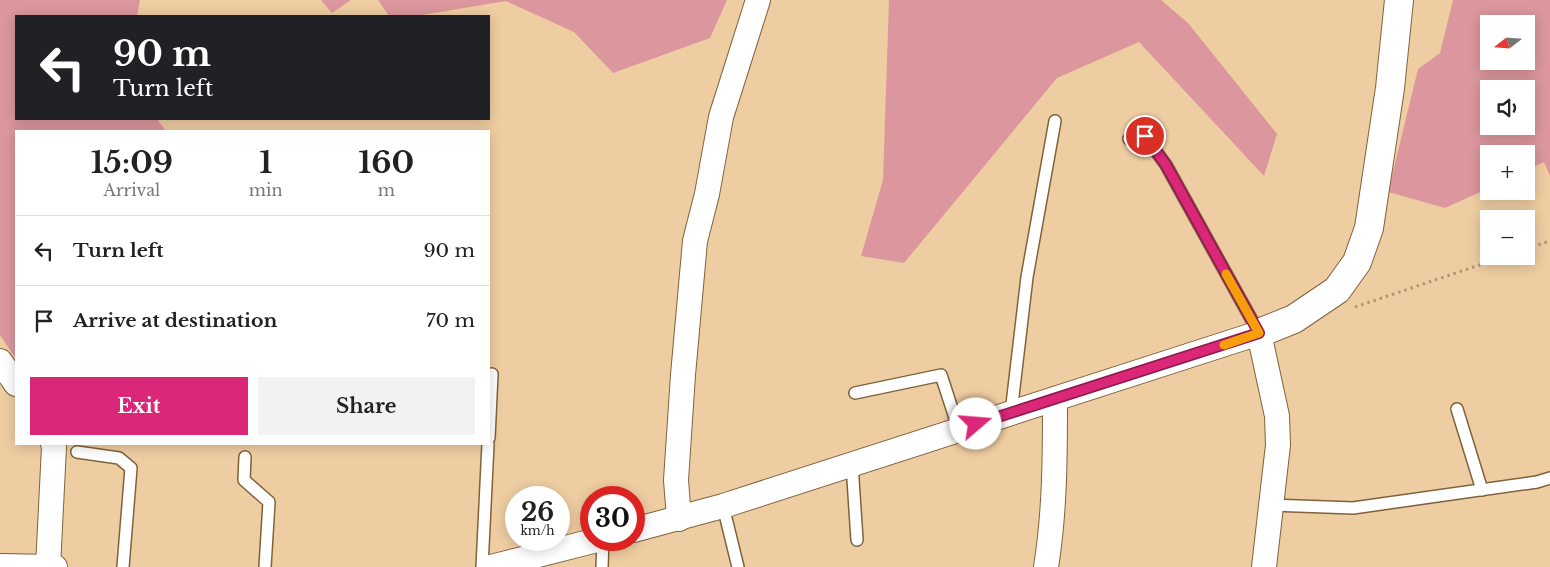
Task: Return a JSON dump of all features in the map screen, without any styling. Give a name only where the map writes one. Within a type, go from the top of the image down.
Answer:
[{"type":"street","points":[[679,519],[676,480],[695,241],[707,194],[721,117],[758,0]]},
{"type":"street","points":[[645,527],[723,506],[1259,333],[1294,318],[1337,290],[1357,262],[1369,228],[1390,88],[1399,0]]},
{"type":"street","points":[[1259,333],[1277,416],[1278,445],[1264,567]]},
{"type":"street","points":[[0,361],[15,383]]},
{"type":"street","points":[[1046,567],[1054,488],[1055,399]]},
{"type":"street","points":[[48,567],[53,445]]},
{"type":"street","points":[[501,566],[580,545]]},
{"type":"street","points":[[0,566],[55,567]]},
{"type":"lane","points":[[1011,413],[1027,277],[1055,121]]},
{"type":"lane","points":[[1129,139],[1145,136],[1166,165],[1259,333]]},
{"type":"lane","points":[[490,405],[492,374]]},
{"type":"lane","points":[[855,393],[941,375],[959,430]]},
{"type":"lane","points":[[1457,408],[1482,490]]},
{"type":"lane","points":[[482,567],[488,445]]},
{"type":"lane","points":[[77,452],[120,458],[131,468],[123,567]]},
{"type":"lane","points":[[245,457],[244,480],[269,502],[265,567]]},
{"type":"lane","points":[[852,464],[857,540]]},
{"type":"lane","points":[[1271,504],[1353,508],[1536,482],[1550,478]]},
{"type":"lane","points":[[723,506],[738,567]]},
{"type":"lane","points":[[602,567],[603,551]]},
{"type":"path","points":[[1535,246],[1550,241]]},
{"type":"path","points":[[1350,309],[1480,265]]},
{"type":"shaded area","points":[[0,0],[140,0],[137,15],[15,15],[15,120],[158,120],[165,130],[15,130],[15,358],[0,335]]},
{"type":"shaded area","points":[[321,0],[351,0],[332,13]]},
{"type":"shaded area","points":[[378,0],[727,0],[710,38],[613,73],[574,32],[506,1],[422,15],[388,15]]},
{"type":"shaded area","points":[[889,0],[1161,0],[1188,23],[1277,134],[1264,176],[1139,42],[1057,78],[904,263],[861,256],[883,180]]},
{"type":"shaded area","points":[[1453,0],[1550,0],[1550,176],[1544,162],[1535,166],[1535,145],[1480,145],[1480,192],[1445,208],[1388,192],[1418,69],[1440,53]]},
{"type":"slow traffic","points":[[1224,345],[1259,333],[1226,274]]},
{"type":"route","points":[[976,424],[1259,333],[1166,165],[1145,136]]}]
